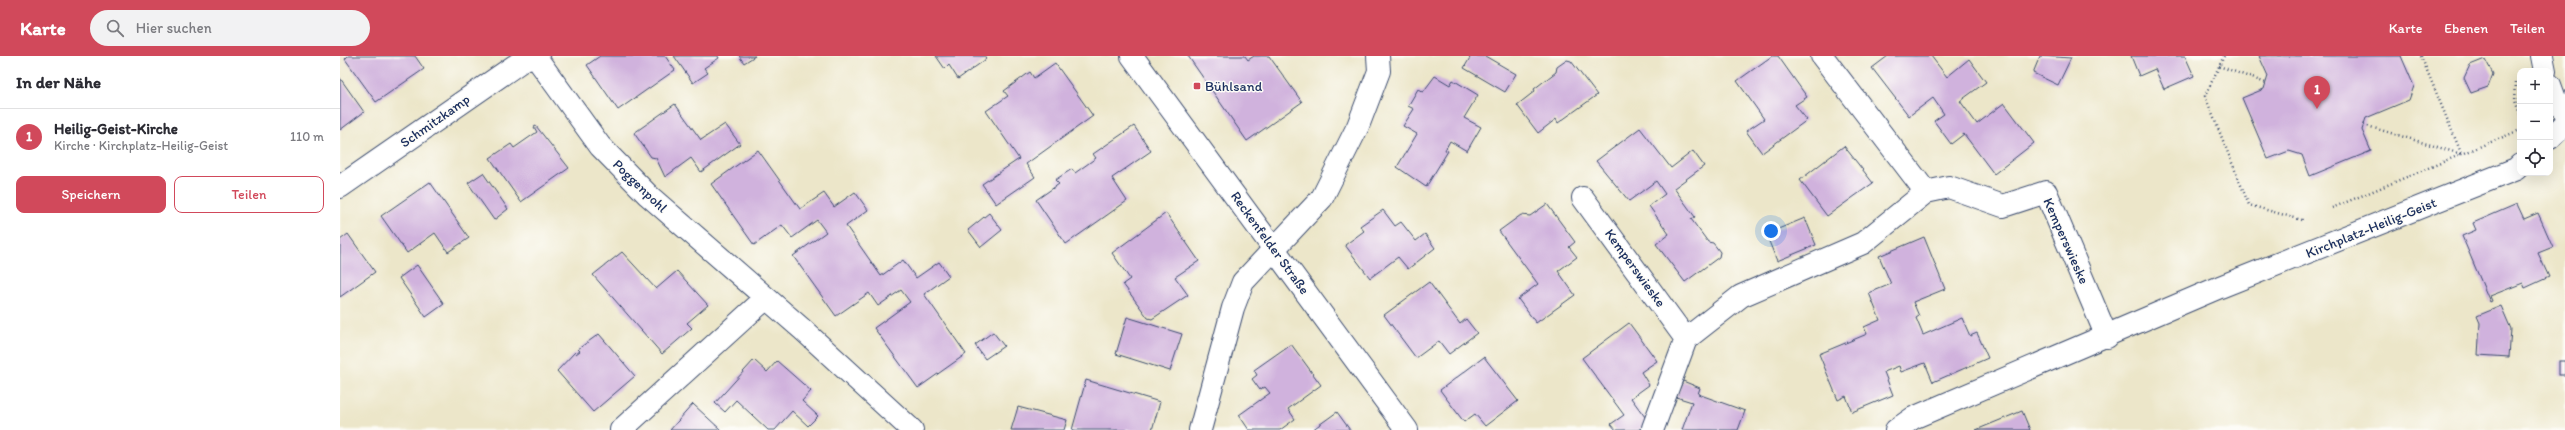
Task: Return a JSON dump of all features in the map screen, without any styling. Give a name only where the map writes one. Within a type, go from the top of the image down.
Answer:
[{"type":"street","name":"Schmitzkamp","points":[[340,187],[529,56]]},
{"type":"street","name":"Poggenpohl","points":[[535,56],[600,146],[648,195],[765,299],[802,329],[912,430]]},
{"type":"street","name":"Reckenfelder Straße","points":[[1132,56],[1275,248],[1335,334],[1407,430]]},
{"type":"street","points":[[1200,430],[1234,308],[1243,282],[1322,198],[1358,126],[1379,71],[1378,56]]},
{"type":"street","points":[[1822,56],[1926,192]]},
{"type":"street","points":[[2542,56],[2544,68]]},
{"type":"street","points":[[2553,93],[2555,99],[2565,112]]},
{"type":"street","points":[[2553,135],[2565,124]]},
{"type":"street","name":"Kirchplatz-Heilig-Geist","points":[[2107,337],[2220,287],[2502,175],[2517,167]]},
{"type":"street","name":"Kemperswieske","points":[[1583,198],[1686,339],[1741,296],[1863,243],[1926,192],[1949,187],[2003,206],[2046,192],[2107,337]]},
{"type":"street","points":[[621,430],[765,299]]},
{"type":"street","points":[[1896,430],[1913,418],[2107,337]]},
{"type":"street","points":[[1653,428],[1686,339]]},
{"type":"path","points":[[2224,56],[2205,96],[2249,205],[2302,220],[2309,217]]},
{"type":"path","points":[[2421,56],[2462,154]]},
{"type":"path","points":[[2219,66],[2266,82]]},
{"type":"path","points":[[2516,80],[2515,101],[2517,106]]},
{"type":"path","points":[[2364,125],[2462,154]]},
{"type":"path","points":[[2331,208],[2517,131]]},
{"type":"path","points":[[2302,220],[2312,251]]},
{"type":"building","points":[[348,56],[415,56],[424,69],[376,102],[345,59]]},
{"type":"building","points":[[600,56],[665,56],[675,70],[618,110],[587,65]]},
{"type":"building","points":[[674,56],[718,56],[719,58],[704,68],[708,73],[693,83]]},
{"type":"building","points":[[739,56],[755,56],[744,63]]},
{"type":"building","points":[[936,56],[986,56],[985,60],[958,79],[949,65],[945,69]]},
{"type":"building","points":[[1188,56],[1245,56],[1248,60],[1254,56],[1269,56],[1302,102],[1247,141]]},
{"type":"building","points":[[1471,56],[1485,56],[1516,74],[1505,92],[1464,68]]},
{"type":"building","points":[[1772,56],[1778,56],[1807,97],[1795,105],[1807,120],[1762,153],[1746,131],[1764,119],[1737,81]]},
{"type":"building","points":[[1888,56],[1931,56],[1947,77],[1969,59],[1986,82],[1960,101],[1977,124],[2004,103],[2034,143],[1994,174],[1964,134],[1951,144],[1934,121],[1944,114],[1933,98],[1909,116],[1872,68]]},
{"type":"building","points":[[2040,56],[2071,58],[2058,85],[2033,73]]},
{"type":"building","points":[[2131,56],[2185,56],[2194,76],[2164,89],[2155,69],[2139,76]]},
{"type":"building","points":[[2259,56],[2401,56],[2414,86],[2409,100],[2366,118],[2362,130],[2371,151],[2310,176],[2302,155],[2289,151],[2268,159],[2242,98],[2264,89],[2268,76]]},
{"type":"building","points":[[2485,59],[2493,74],[2488,87],[2471,93],[2464,78],[2470,65]]},
{"type":"building","points":[[1567,60],[1571,61],[1597,95],[1558,123],[1556,119],[1538,133],[1517,105],[1535,91],[1534,89],[1556,72],[1557,67]]},
{"type":"building","points":[[1055,63],[1093,116],[1026,164],[1035,177],[996,204],[982,184],[1019,159],[986,111],[1008,96],[1004,91],[1030,72],[1034,78]]},
{"type":"building","points":[[1435,76],[1450,85],[1453,80],[1478,95],[1464,118],[1481,127],[1467,151],[1450,141],[1445,150],[1448,151],[1426,187],[1397,167],[1417,134],[1403,126],[1414,109],[1408,106],[1418,89],[1423,92]]},
{"type":"building","points":[[340,78],[364,112],[340,130]]},
{"type":"building","points":[[675,104],[701,140],[725,124],[740,144],[701,172],[691,158],[665,177],[656,158],[651,157],[634,133]]},
{"type":"building","points":[[536,126],[569,168],[521,202],[490,158],[511,144],[514,148],[537,132],[534,127]]},
{"type":"building","points":[[1134,126],[1151,151],[1112,178],[1127,201],[1066,244],[1036,200],[1059,184],[1055,180],[1072,169],[1075,173],[1096,158],[1093,154]]},
{"type":"building","points":[[1640,128],[1671,168],[1693,151],[1704,166],[1674,188],[1695,217],[1691,219],[1708,242],[1713,243],[1720,252],[1719,257],[1685,282],[1656,244],[1669,234],[1649,206],[1665,194],[1656,181],[1629,201],[1596,161]]},
{"type":"building","points":[[1844,146],[1873,183],[1827,216],[1800,180]]},
{"type":"building","points":[[758,150],[800,209],[824,193],[834,207],[855,192],[868,210],[846,226],[881,276],[903,260],[916,278],[939,262],[949,276],[924,294],[966,354],[918,388],[874,328],[910,302],[901,290],[878,306],[869,293],[836,316],[793,256],[826,232],[817,220],[792,238],[782,225],[754,245],[711,184]]},
{"type":"building","points":[[483,173],[508,209],[494,220],[468,183]]},
{"type":"building","points":[[430,182],[469,238],[448,252],[435,233],[407,253],[381,216]]},
{"type":"building","points":[[1547,204],[1575,242],[1569,247],[1577,257],[1558,271],[1575,295],[1536,323],[1518,299],[1538,284],[1499,231],[1521,215],[1530,216]]},
{"type":"building","points":[[2517,204],[2524,219],[2538,213],[2553,247],[2538,253],[2549,277],[2525,288],[2523,283],[2490,296],[2492,301],[2490,302],[2462,236],[2476,230],[2473,223]]},
{"type":"building","points":[[1383,210],[1395,226],[1401,222],[1416,241],[1425,234],[1435,248],[1408,269],[1398,257],[1370,278],[1345,245],[1364,231],[1360,226]]},
{"type":"building","points":[[989,213],[1002,230],[981,247],[968,230]]},
{"type":"building","points":[[1166,213],[1199,261],[1175,277],[1188,295],[1152,319],[1148,318],[1123,284],[1130,279],[1112,253]]},
{"type":"building","points":[[1805,218],[1816,245],[1777,261],[1766,234]]},
{"type":"building","points":[[348,234],[375,272],[340,297],[340,240]]},
{"type":"building","points":[[1924,237],[1945,289],[1913,302],[1919,316],[1916,318],[1923,335],[1962,318],[1970,336],[1977,333],[1988,358],[1933,382],[1925,363],[1901,372],[1899,366],[1884,372],[1893,395],[1852,412],[1846,396],[1838,400],[1819,354],[1867,334],[1864,327],[1880,320],[1869,293],[1891,284],[1879,256]]},
{"type":"building","points":[[622,252],[656,289],[677,271],[708,305],[687,323],[692,328],[662,354],[593,275]]},
{"type":"building","points":[[417,265],[444,304],[426,317],[399,278]]},
{"type":"building","points":[[1429,282],[1460,324],[1466,319],[1477,333],[1449,354],[1439,341],[1416,358],[1384,315]]},
{"type":"building","points":[[2501,306],[2511,329],[2509,357],[2478,355],[2480,323],[2477,316]]},
{"type":"building","points":[[1127,317],[1182,334],[1170,371],[1116,354]]},
{"type":"building","points":[[1629,323],[1657,361],[1641,372],[1649,385],[1631,398],[1648,421],[1646,425],[1639,430],[1616,430],[1611,424],[1624,415],[1582,358]]},
{"type":"building","points":[[993,332],[1004,346],[985,359],[975,345]]},
{"type":"building","points":[[599,334],[635,376],[593,412],[557,371],[575,352],[576,354],[580,351],[578,349]]},
{"type":"building","points":[[1291,344],[1321,385],[1288,409],[1295,419],[1280,430],[1249,430],[1239,415],[1270,393],[1265,387],[1260,390],[1252,379],[1257,375],[1254,370]]},
{"type":"building","points":[[1484,357],[1518,401],[1485,426],[1475,414],[1464,422],[1440,390]]},
{"type":"building","points":[[754,360],[767,372],[777,361],[811,391],[802,401],[818,416],[808,426],[792,411],[775,430],[768,430],[736,400],[725,412],[715,403]]},
{"type":"building","points":[[2559,361],[2565,361],[2565,375],[2559,375]]},
{"type":"building","points":[[1086,380],[1160,402],[1152,430],[1072,430]]},
{"type":"building","points":[[1683,381],[1700,388],[1698,394],[1745,411],[1738,430],[1682,430],[1692,402],[1676,397]]},
{"type":"building","points":[[693,404],[721,430],[670,430]]},
{"type":"building","points":[[1018,407],[1067,420],[1064,430],[1011,430]]},
{"type":"building","points":[[2022,411],[2030,430],[1976,430]]},
{"type":"building","points":[[1337,412],[1350,430],[1312,430]]},
{"type":"place","name":"Bühlsand","points":[[1197,86]]},
{"type":"place","name":"Heilig-Geist-Kirche","points":[[2317,109]]}]
